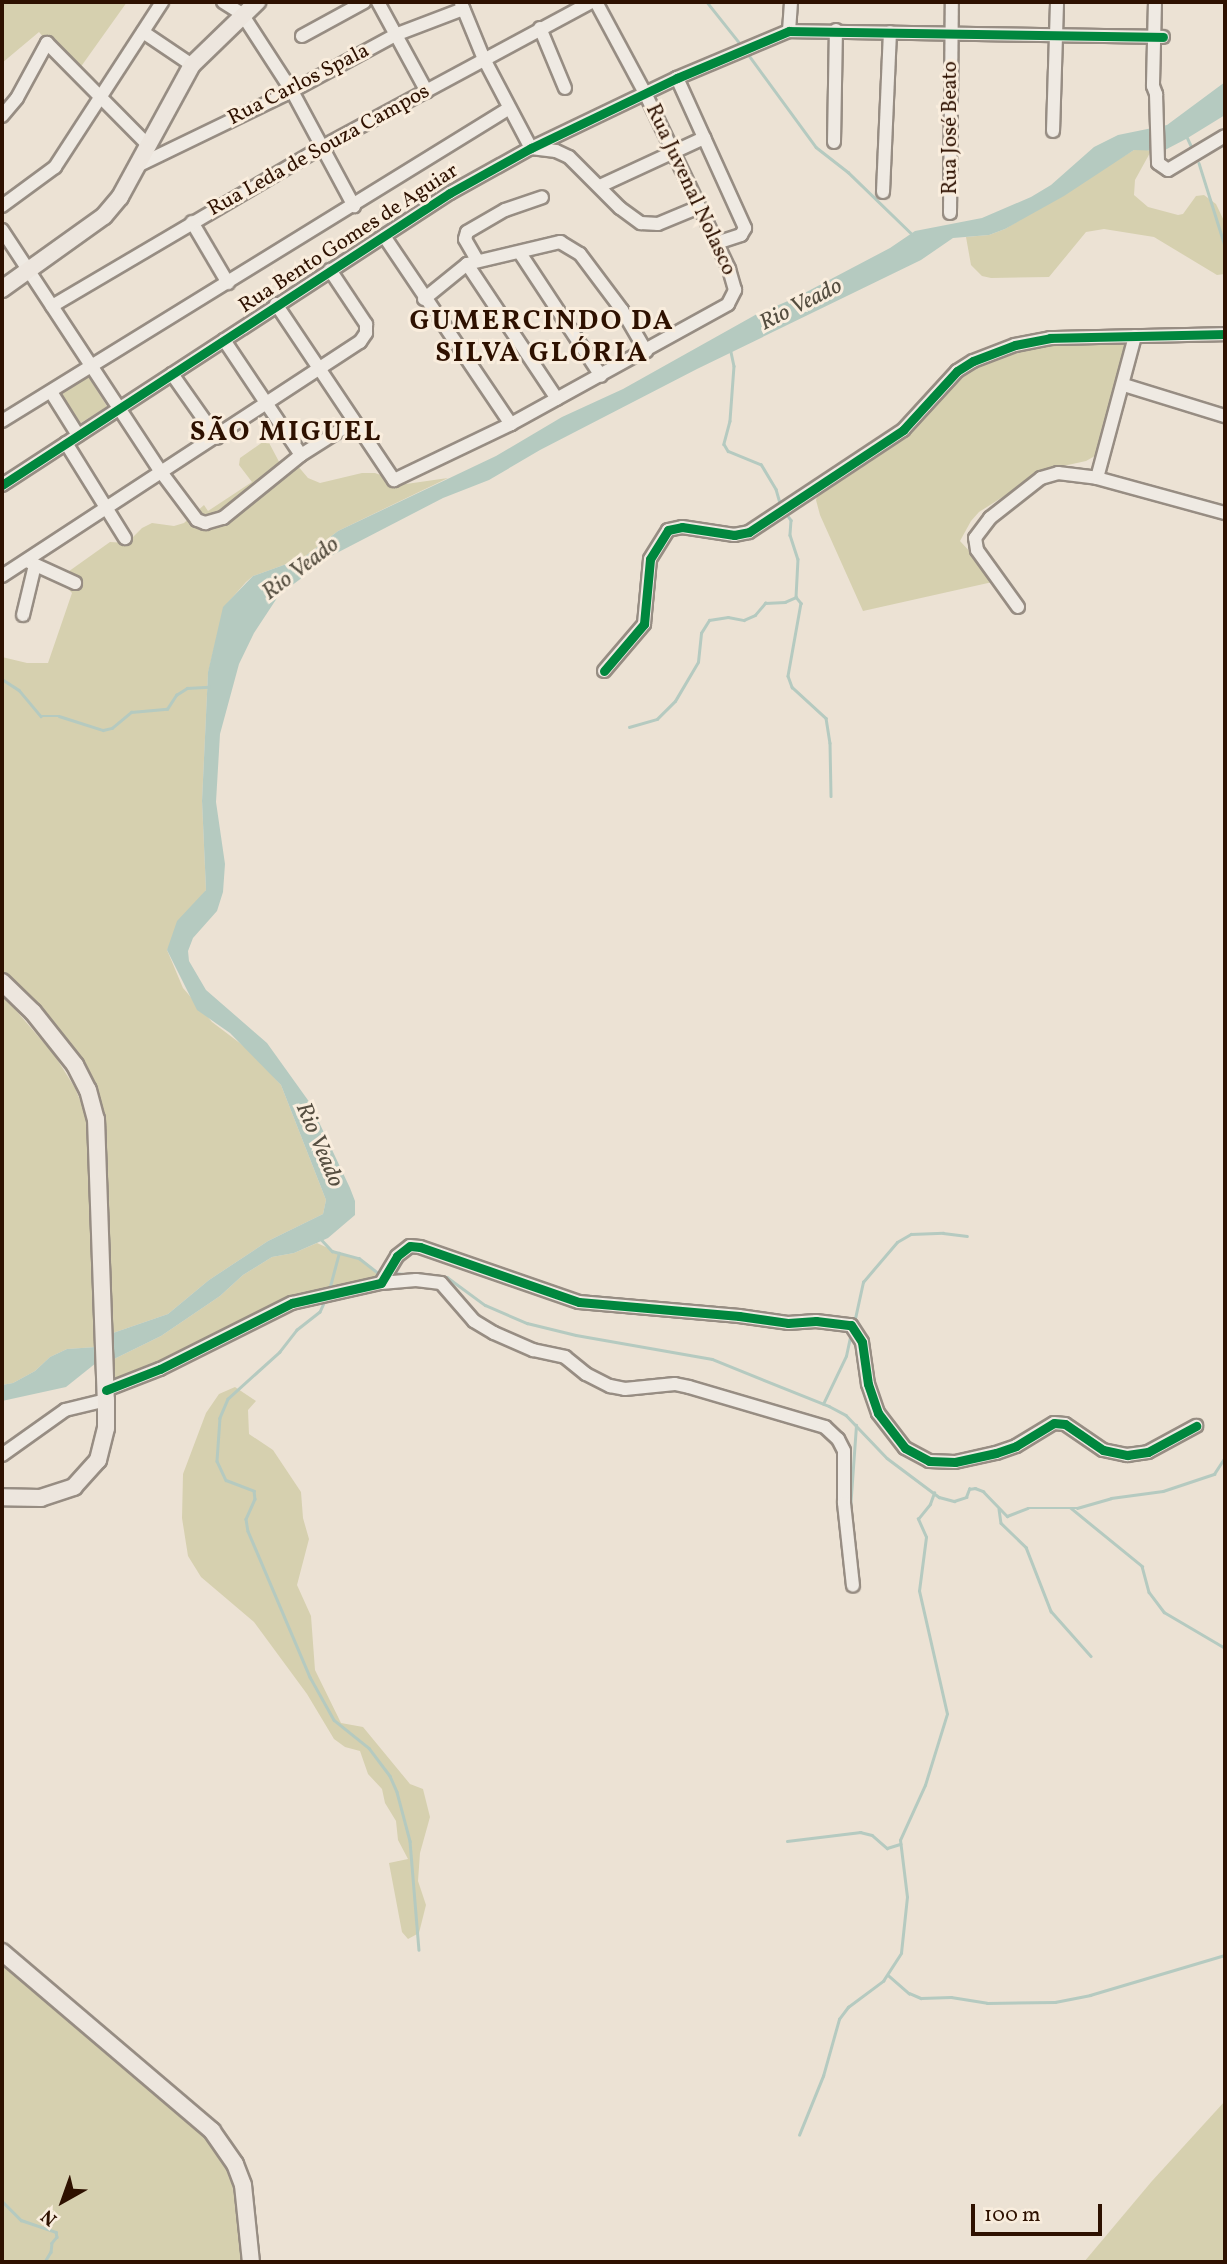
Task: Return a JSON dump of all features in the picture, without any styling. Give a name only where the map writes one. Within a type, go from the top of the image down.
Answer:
[{"type":"main road","points":[[2,289],[104,216],[137,166],[192,65],[257,2]]},
{"type":"main road","points":[[2,982],[54,1037],[88,1090],[96,1119],[100,1166],[102,1326],[106,1395],[106,1428],[98,1460],[74,1488],[41,1498],[2,1497]]},
{"type":"main road","points":[[2,1952],[212,2131],[235,2164],[243,2185],[251,2262]]},
{"type":"street","points":[[2,206],[55,167],[162,2]]},
{"type":"street","points":[[223,2],[242,14],[292,91],[354,206]]},
{"type":"street","points":[[302,36],[364,2]]},
{"type":"street","points":[[378,2],[427,92]]},
{"type":"street","name":"Rua Leda de Souza Campos","points":[[52,306],[324,146],[593,2]]},
{"type":"street","name":"Rua Juvenal Nolasco","points":[[593,2],[645,93],[717,243],[734,289],[728,304],[646,351]]},
{"type":"street","points":[[791,2],[789,31],[1159,37]]},
{"type":"street","name":"Rua José Beato","points":[[950,213],[952,2]]},
{"type":"street","points":[[1053,131],[1057,2]]},
{"type":"street","points":[[1155,2],[1159,37]]},
{"type":"street","points":[[1163,2],[1156,100],[1160,166],[1176,170],[1225,144]]},
{"type":"street","points":[[461,5],[508,109],[531,148],[556,151],[569,157],[628,215],[645,225],[665,222],[699,207]]},
{"type":"street","name":"Rua Carlos Spala","points":[[137,166],[292,91],[395,35],[461,5]]},
{"type":"street","points":[[540,28],[565,88]]},
{"type":"street","points":[[834,142],[836,30]]},
{"type":"street","name":"Rua Bento Gomes de Aguiar","points":[[2,485],[450,193],[531,148],[645,93],[789,31]]},
{"type":"street","points":[[143,32],[192,65]]},
{"type":"street","points":[[883,192],[890,32]]},
{"type":"street","points":[[2,116],[17,98],[47,43],[148,145]]},
{"type":"street","points":[[677,78],[746,228],[741,235],[717,243]]},
{"type":"street","points":[[2,421],[508,109]]},
{"type":"street","points":[[1168,170],[1225,136]]},
{"type":"street","points":[[600,187],[704,138]]},
{"type":"street","points":[[542,197],[505,210],[464,236],[472,262],[557,399]]},
{"type":"street","points":[[192,222],[228,283]]},
{"type":"street","points":[[2,230],[190,514],[205,523],[223,518],[301,455],[353,422]]},
{"type":"street","points":[[384,236],[424,299],[511,424]]},
{"type":"street","points":[[276,304],[394,480],[511,424],[646,351],[622,310],[575,249],[560,242],[472,262],[424,299]]},
{"type":"street","points":[[520,253],[601,376]]},
{"type":"street","points":[[2,576],[31,563],[105,508],[217,438],[318,367],[360,342],[367,328],[330,270]]},
{"type":"street","points":[[604,671],[644,624],[650,559],[668,530],[682,527],[734,535],[750,532],[903,430],[957,371],[982,357],[1015,345],[1051,338],[1225,334]]},
{"type":"street","points":[[1097,478],[1135,336]]},
{"type":"street","points":[[224,340],[301,455]]},
{"type":"street","points":[[172,374],[217,438]]},
{"type":"street","points":[[1124,385],[1225,416]]},
{"type":"street","points":[[51,393],[78,435]]},
{"type":"street","points":[[66,443],[125,538]]},
{"type":"street","points":[[1018,607],[977,550],[978,531],[1010,501],[1041,478],[1058,473],[1097,478],[1225,513]]},
{"type":"street","points":[[31,563],[75,583]]},
{"type":"street","points":[[23,615],[31,563]]},
{"type":"street","points":[[380,1283],[404,1248],[420,1247],[579,1302],[739,1316],[788,1324],[842,1322],[850,1325],[860,1335],[867,1384],[878,1413],[905,1448],[917,1456],[941,1463],[1006,1450],[1054,1423],[1065,1424],[1103,1450],[1127,1455],[1148,1452],[1196,1426]]},
{"type":"street","points":[[2,1455],[65,1410],[106,1395],[292,1303],[380,1283],[415,1280],[440,1283],[452,1292],[467,1314],[494,1334],[533,1350],[559,1355],[594,1379],[610,1386],[625,1389],[675,1384],[825,1427],[838,1438],[844,1451],[844,1503],[853,1586]]},
{"type":"shaded area","points":[[2,2],[127,2],[75,75],[39,32],[2,63]]},
{"type":"shaded area","points":[[1134,150],[1151,151],[1135,180],[1134,195],[1148,207],[1178,215],[1183,214],[1196,196],[1204,195],[1216,204],[1225,223],[1225,274],[1217,275],[1154,237],[1104,229],[1086,232],[1049,277],[991,278],[982,276],[971,265],[966,237],[989,235],[1005,229]]},
{"type":"shaded area","points":[[1139,330],[1102,452],[1086,461],[1045,470],[979,512],[971,521],[960,541],[997,581],[863,611],[820,515],[816,500],[819,489],[837,475],[869,463],[947,377],[1021,345]]},
{"type":"shaded area","points":[[88,376],[107,407],[79,424],[60,393]]},
{"type":"shaded area","points":[[267,439],[285,473],[297,465],[308,478],[320,483],[362,473],[375,473],[406,484],[448,478],[338,531],[303,558],[253,576],[224,607],[208,673],[202,801],[206,890],[167,950],[183,988],[212,1022],[249,1050],[281,1085],[326,1200],[323,1214],[268,1241],[209,1280],[168,1314],[110,1334],[103,1123],[29,1003],[2,972],[2,657],[27,663],[48,663],[72,593],[60,580],[65,574],[110,542],[127,543],[142,528],[152,523],[174,526],[184,523],[204,505],[208,511],[252,482],[239,465],[240,458]]},
{"type":"shaded area","points":[[2,994],[55,1056],[75,1088],[87,1117],[96,1347],[67,1349],[50,1357],[35,1371],[13,1383],[2,1385]]},
{"type":"shaded area","points":[[317,1243],[364,1261],[373,1268],[379,1279],[339,1299],[286,1307],[214,1336],[162,1359],[111,1393],[110,1361],[161,1336],[220,1296],[243,1275],[272,1257],[294,1253]]},
{"type":"shaded area","points":[[235,1387],[256,1401],[248,1410],[249,1434],[273,1450],[301,1492],[303,1518],[309,1539],[297,1585],[311,1616],[315,1670],[341,1723],[363,1727],[410,1784],[423,1789],[430,1817],[420,1853],[418,1881],[426,1905],[419,1933],[408,1939],[402,1932],[389,1863],[408,1859],[398,1840],[396,1821],[385,1803],[382,1789],[368,1774],[360,1751],[345,1747],[334,1739],[307,1694],[254,1622],[201,1577],[188,1556],[182,1518],[183,1474],[206,1413],[219,1394]]},
{"type":"shaded area","points":[[2,1963],[210,2138],[229,2170],[236,2194],[241,2262],[2,2262]]},
{"type":"shaded area","points":[[1225,2101],[1225,2262],[1084,2262],[1152,2181]]},
{"type":"water","name":"Rio Veado","points":[[1225,82],[1225,115],[1186,139],[1163,151],[1134,150],[1064,196],[1005,229],[989,235],[953,238],[921,260],[697,369],[540,450],[489,480],[443,498],[331,556],[279,595],[254,633],[239,664],[220,734],[216,802],[225,864],[223,892],[217,911],[193,938],[188,951],[189,961],[206,990],[267,1043],[310,1103],[350,1188],[355,1201],[355,1215],[328,1238],[294,1253],[272,1257],[243,1275],[220,1296],[161,1336],[110,1361],[110,1334],[168,1314],[209,1280],[268,1241],[323,1214],[326,1200],[281,1085],[230,1033],[197,1010],[167,950],[177,921],[206,890],[202,801],[208,672],[223,607],[253,576],[303,558],[338,531],[496,456],[562,417],[623,389],[757,314],[795,298],[890,248],[915,231],[982,218],[1031,197],[1051,185],[1094,147],[1118,135],[1167,125]]},
{"type":"water","points":[[96,1347],[96,1363],[66,1387],[2,1401],[2,1385],[13,1383],[35,1371],[50,1357],[67,1349]]},
{"type":"waterway","points":[[707,2],[742,46]]},
{"type":"waterway","points":[[748,54],[816,147],[848,172],[912,234]]},
{"type":"waterway","points":[[1187,137],[1193,150]]},
{"type":"waterway","points":[[1199,163],[1225,246]]},
{"type":"waterway","points":[[731,352],[734,366],[730,421],[724,444],[728,451],[761,464],[776,489],[780,503]]},
{"type":"waterway","points":[[785,512],[791,520],[790,535],[798,559],[796,597],[801,603],[788,676],[792,687],[826,718],[830,743],[831,796]]},
{"type":"waterway","points":[[629,727],[657,719],[675,701],[698,662],[701,633],[709,620],[728,617],[744,620],[755,615],[765,603],[785,602],[796,597]]},
{"type":"waterway","points":[[2,679],[19,690],[41,716],[59,716],[103,730],[112,728],[131,712],[167,709],[176,695],[187,688],[209,687]]},
{"type":"waterway","points":[[854,1323],[863,1282],[897,1242],[911,1234],[943,1233],[967,1236]]},
{"type":"waterway","points":[[320,1238],[332,1251],[359,1258],[381,1275]]},
{"type":"waterway","points":[[329,1290],[339,1253]]},
{"type":"waterway","points":[[395,1273],[413,1275]]},
{"type":"waterway","points":[[423,1275],[447,1277],[485,1305],[527,1323],[576,1335],[712,1359],[829,1406],[846,1415],[887,1458],[939,1497],[954,1501],[966,1497],[969,1489],[975,1488],[983,1491],[1007,1516],[1028,1508],[1077,1508],[1111,1498],[1163,1491],[1214,1474],[1225,1457]]},
{"type":"waterway","points":[[326,1299],[320,1312],[297,1330],[280,1352],[228,1399],[220,1418],[217,1461],[226,1480],[254,1491],[255,1499],[246,1519],[248,1531],[310,1677],[334,1720],[369,1748],[390,1776],[397,1792],[410,1841],[419,1950]]},
{"type":"waterway","points":[[823,1404],[846,1356],[851,1333]]},
{"type":"waterway","points":[[850,1509],[856,1425]]},
{"type":"waterway","points":[[799,2135],[823,2076],[839,2019],[848,2007],[883,1981],[901,1953],[907,1897],[900,1840],[925,1785],[947,1714],[919,1591],[926,1537],[918,1519],[930,1504],[934,1493]]},
{"type":"waterway","points":[[1071,1508],[1142,1566],[1149,1592],[1164,1612],[1225,1648]]},
{"type":"waterway","points":[[999,1509],[1001,1523],[1026,1547],[1051,1611],[1091,1656]]},
{"type":"waterway","points":[[787,1841],[860,1832],[872,1835],[887,1848],[900,1844]]},
{"type":"waterway","points":[[888,1975],[909,1993],[921,1998],[951,1997],[987,2003],[1055,2002],[1090,1995],[1225,1955]]},
{"type":"waterway","points":[[2,2201],[21,2220],[56,2232],[57,2237],[45,2262]]},
{"type":"cycle path","points":[[2,485],[450,193],[531,148],[677,78],[789,31],[1163,37]]},
{"type":"cycle path","points":[[604,671],[644,624],[650,559],[668,530],[682,527],[734,535],[749,532],[903,430],[957,371],[973,361],[1015,345],[1050,338],[1225,334]]},
{"type":"cycle path","points":[[106,1390],[160,1369],[292,1303],[381,1283],[397,1256],[410,1246],[420,1247],[579,1302],[788,1323],[816,1321],[851,1325],[862,1342],[868,1384],[878,1413],[905,1448],[929,1461],[955,1462],[996,1453],[1016,1446],[1054,1423],[1065,1424],[1103,1450],[1127,1455],[1148,1452],[1196,1426]]},
{"type":"district","name":"GUMERCINDO DA SILVA GLÓRIA","points":[[542,338]]},
{"type":"district","name":"SÃO MIGUEL","points":[[286,433]]}]
